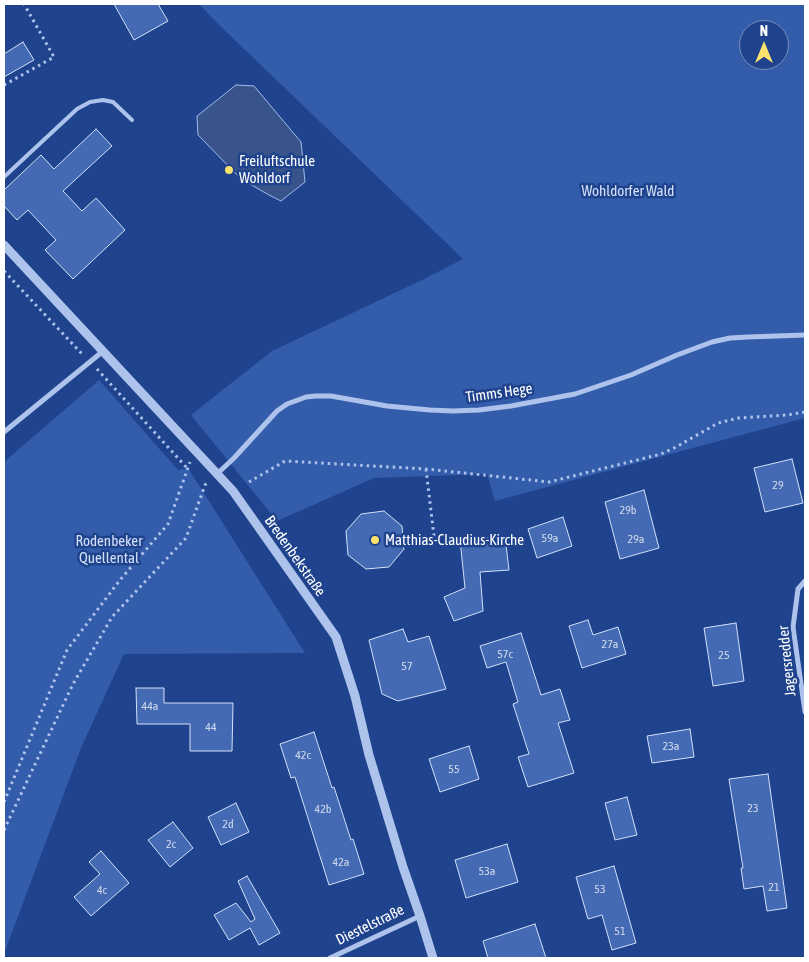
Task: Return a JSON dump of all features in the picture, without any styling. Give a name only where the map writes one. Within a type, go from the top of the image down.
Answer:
[{"type":"street","name":"Bredenbekstraße","points":[[4,245],[232,491],[336,637],[355,696],[403,866],[433,958]]},
{"type":"street","name":"Timms Hege","points":[[217,474],[277,411],[287,404],[306,397],[331,396],[387,406],[430,410],[487,409],[575,394],[712,342],[730,338],[805,335]]},
{"type":"street","points":[[4,432],[102,352]]},
{"type":"street","name":"Jagersredder","points":[[805,581],[798,590],[793,627],[805,712]]},
{"type":"street","name":"Diestelstraße","points":[[330,958],[420,916]]},
{"type":"lane","points":[[4,177],[78,109],[90,102],[103,100],[113,102],[132,120]]},
{"type":"path","points":[[4,85],[54,57],[24,4]]},
{"type":"path","points":[[249,482],[285,461],[426,469],[549,482],[661,454],[718,423],[738,418],[805,412]]},
{"type":"path","points":[[4,802],[67,650],[120,580],[168,524],[194,450]]},
{"type":"path","points":[[426,469],[435,545]]},
{"type":"path","points":[[4,830],[73,684],[112,617],[186,538],[205,485],[217,474]]},
{"type":"green space","name":"Wohldorfer Wald","points":[[199,4],[805,4],[805,418],[495,501],[487,474],[374,478],[277,521],[191,415],[272,351],[463,259]]},
{"type":"green space","name":"Rodenbeker Quellental","points":[[99,380],[178,470],[188,468],[305,653],[124,654],[81,748],[4,954],[4,462]]},
{"type":"shaded area","points":[[236,85],[254,86],[301,142],[305,182],[281,201],[241,179],[198,135],[197,116]]},
{"type":"building","points":[[114,4],[158,4],[168,21],[134,40]]},
{"type":"building","points":[[23,42],[34,60],[4,77],[4,54]]},
{"type":"building","points":[[96,129],[112,146],[63,191],[82,211],[96,198],[125,230],[73,279],[45,250],[56,240],[28,210],[17,220],[4,206],[4,190],[41,155],[54,169]]},
{"type":"building","points":[[792,459],[803,503],[765,512],[754,468]]},
{"type":"building","points":[[644,490],[659,548],[620,559],[605,502]]},
{"type":"building","name":"Matthias-Claudius-Kirche","points":[[384,511],[402,526],[404,549],[389,567],[366,569],[348,555],[346,531],[361,514]]},
{"type":"building","points":[[563,517],[572,546],[537,558],[528,529]]},
{"type":"building","points":[[505,536],[509,570],[480,572],[483,611],[454,621],[444,597],[465,588],[460,540]]},
{"type":"building","points":[[588,620],[593,635],[618,627],[626,654],[582,668],[569,626]]},
{"type":"building","points":[[736,623],[744,681],[713,686],[704,628]]},
{"type":"building","points":[[403,629],[408,642],[429,636],[446,689],[398,701],[382,694],[369,640]]},
{"type":"building","points":[[521,633],[541,695],[560,689],[570,720],[558,723],[574,773],[528,787],[518,757],[529,754],[513,704],[518,702],[506,662],[487,668],[480,646]]},
{"type":"building","points":[[136,688],[164,688],[164,703],[233,703],[232,751],[190,751],[190,724],[137,724]]},
{"type":"building","points":[[690,729],[694,757],[652,763],[647,736]]},
{"type":"building","points":[[314,732],[332,788],[334,787],[364,874],[329,885],[295,777],[291,778],[280,744]]},
{"type":"building","points":[[469,746],[479,779],[440,792],[429,759]]},
{"type":"building","points":[[768,774],[787,908],[767,911],[763,886],[744,889],[741,868],[743,868],[729,779]]},
{"type":"building","points":[[627,797],[637,835],[615,840],[605,803]]},
{"type":"building","points":[[236,803],[249,832],[221,845],[208,817]]},
{"type":"building","points":[[173,822],[193,848],[170,867],[148,840]]},
{"type":"building","points":[[507,844],[518,882],[466,898],[455,860]]},
{"type":"building","points":[[101,851],[129,883],[91,916],[74,897],[100,874],[89,862]]},
{"type":"building","points":[[614,866],[636,943],[612,950],[602,915],[588,919],[576,877]]},
{"type":"building","points":[[247,876],[280,933],[259,945],[250,928],[229,940],[214,915],[236,903],[251,922],[255,919],[238,881]]},
{"type":"building","points":[[535,924],[546,958],[488,958],[483,941]]},
{"type":"place","name":"Freiluftschule Wohldorf","points":[[229,170]]},
{"type":"place","name":"Matthias-Claudius-Kirche","points":[[375,540]]}]
